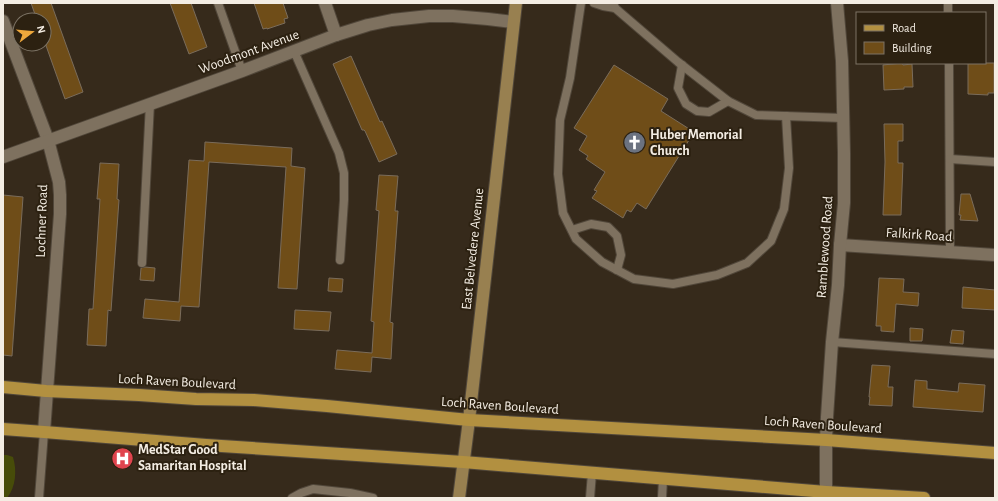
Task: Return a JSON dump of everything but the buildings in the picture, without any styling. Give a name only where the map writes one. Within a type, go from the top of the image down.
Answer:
[{"type":"main road","name":"East Belvedere Avenue","points":[[459,498],[516,3]]},
{"type":"main road","name":"Loch Raven Boulevard","points":[[3,388],[196,399],[254,400],[469,420],[826,440],[995,453]]},
{"type":"main road","points":[[3,429],[206,445],[463,462],[826,492],[917,498]]},
{"type":"street","points":[[324,3],[336,35]]},
{"type":"street","name":"Ramblewood Road","points":[[826,492],[826,440],[832,342],[844,202],[842,61],[837,3]]},
{"type":"street","name":"Woodmont Avenue","points":[[3,157],[294,52],[336,35],[368,25],[423,16],[453,16],[514,22]]},
{"type":"street","name":"Lochner Road","points":[[3,21],[48,140],[59,182],[60,196],[44,432]]},
{"type":"street","name":"Falkirk Road","points":[[840,245],[995,255]]},
{"type":"lane","points":[[218,3],[242,71]]},
{"type":"lane","points":[[581,3],[570,78],[560,120],[558,174],[563,213],[576,238],[602,262],[634,279],[673,284],[717,275],[747,263],[771,241],[784,210],[789,168],[786,116]]},
{"type":"lane","points":[[594,3],[603,6],[614,6],[682,65],[728,101],[756,115],[843,118]]},
{"type":"lane","points":[[294,52],[339,153],[344,173],[344,200],[340,260]]},
{"type":"lane","points":[[949,64],[950,252]]},
{"type":"lane","points":[[682,65],[678,88],[686,104],[697,111],[709,112],[728,101]]},
{"type":"lane","points":[[142,263],[150,103]]},
{"type":"lane","points":[[950,159],[995,162]]},
{"type":"lane","points":[[572,230],[591,224],[608,227],[617,236],[621,255],[617,270]]},
{"type":"lane","points":[[832,342],[995,354]]},
{"type":"lane","points":[[39,498],[44,432]]},
{"type":"lane","points":[[590,498],[592,473]]},
{"type":"lane","points":[[662,498],[663,479]]},
{"type":"lane","points":[[292,498],[301,493],[314,489],[350,493],[373,498]]},
{"type":"green space","points":[[3,455],[13,457],[15,467],[14,484],[7,498],[3,498]]},
{"type":"place","name":"Huber Memorial Church","points":[[635,143]]},
{"type":"place","name":"MedStar Good Samaritan Hospital","points":[[122,458]]}]
